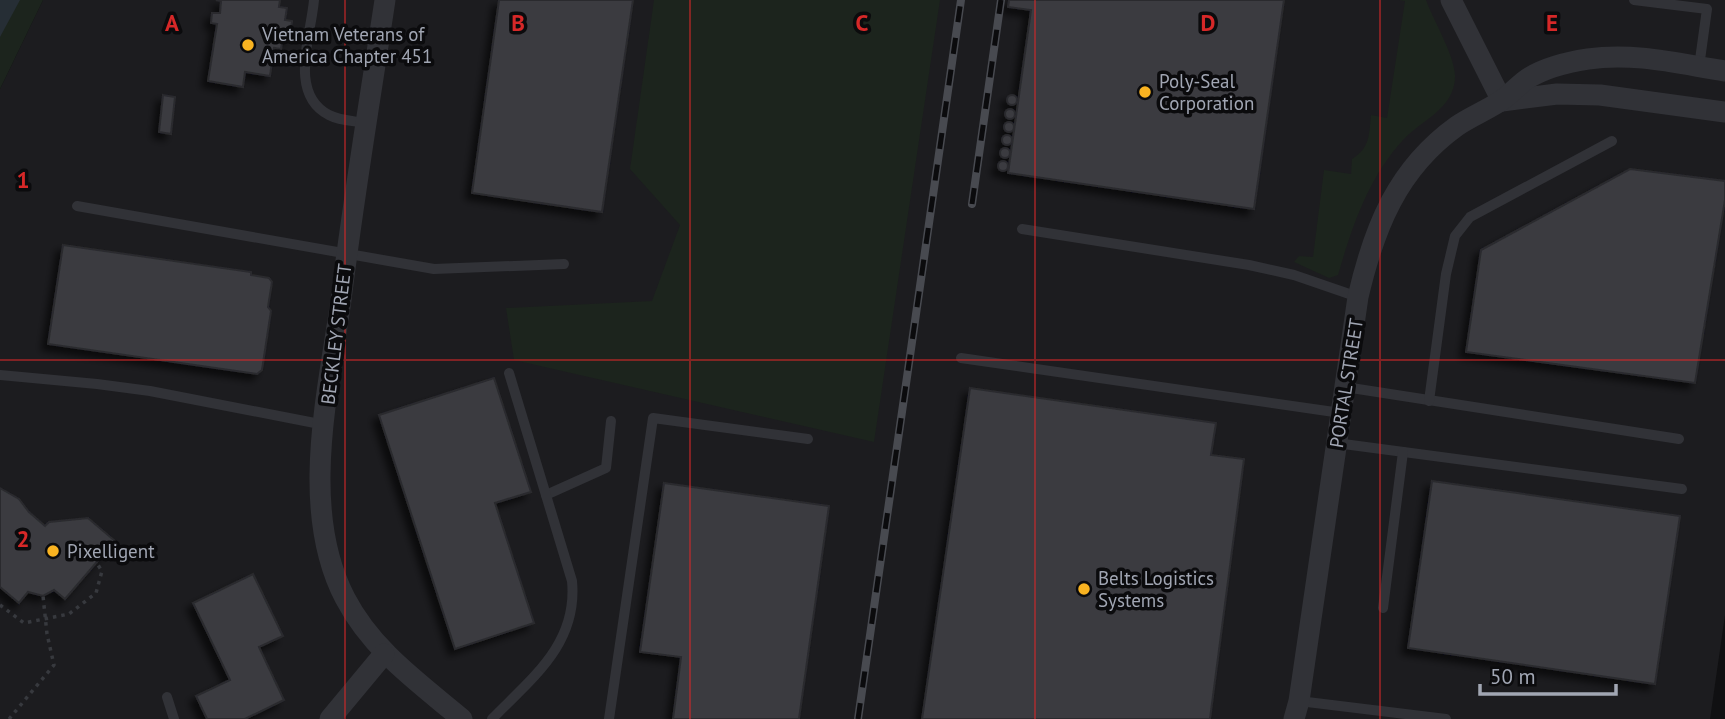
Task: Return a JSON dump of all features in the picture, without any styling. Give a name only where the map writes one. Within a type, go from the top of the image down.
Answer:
[{"type":"street","name":"BECKLEY STREET","points":[[384,654],[345,598],[329,560],[320,486],[346,253],[385,0]]},
{"type":"street","points":[[1451,0],[1502,101]]},
{"type":"street","name":"PORTAL STREET","points":[[1297,710],[1359,297],[1376,232],[1389,202],[1406,177],[1457,127],[1502,101],[1528,78],[1563,64],[1589,59],[1643,58],[1725,71]]},
{"type":"street","name":"PORTAL STREET","points":[[1502,101],[1556,94],[1600,95],[1725,112]]},
{"type":"street","points":[[330,719],[384,654],[462,719]]},
{"type":"lane","points":[[314,0],[305,66],[304,82],[307,91],[317,106],[330,116],[366,123]]},
{"type":"lane","points":[[1634,0],[1707,9],[1699,67]]},
{"type":"lane","points":[[1429,401],[1446,274],[1455,236],[1463,224],[1470,217],[1612,141]]},
{"type":"lane","points":[[77,206],[434,269],[564,264]]},
{"type":"lane","points":[[1022,229],[1249,265],[1294,275],[1359,297]]},
{"type":"lane","points":[[961,358],[1341,413]]},
{"type":"lane","points":[[492,719],[546,664],[564,638],[574,600],[572,581],[509,373]]},
{"type":"lane","points":[[0,375],[149,391],[325,425]]},
{"type":"lane","points":[[1345,387],[1679,439]]},
{"type":"lane","points":[[609,719],[653,418],[808,439]]},
{"type":"lane","points":[[546,495],[606,468],[611,421]]},
{"type":"lane","points":[[1336,443],[1682,489]]},
{"type":"lane","points":[[1383,608],[1404,452]]},
{"type":"lane","points":[[167,697],[174,719]]},
{"type":"lane","points":[[1297,710],[1446,719]]},
{"type":"path","points":[[0,605],[24,623],[69,614],[96,593],[102,571],[96,562]]},
{"type":"path","points":[[9,719],[54,665],[43,596]]},
{"type":"shaded area","points":[[0,0],[43,0],[0,89]]},
{"type":"shaded area","points":[[0,0],[20,0],[0,37]]},
{"type":"shaded area","points":[[43,0],[1725,0],[1725,615],[1710,719],[0,719],[0,89]]},
{"type":"shaded area","points":[[654,0],[940,0],[874,442],[514,360],[506,308],[652,301],[680,225],[630,169]]},
{"type":"shaded area","points":[[1399,0],[1426,0],[1454,67],[1454,86],[1444,105],[1403,140],[1380,170],[1355,221],[1338,275],[1329,278],[1294,262],[1299,256],[1313,257],[1324,170],[1351,174],[1352,159],[1368,140],[1371,115],[1387,118],[1405,1]]},
{"type":"building","name":"Vietnam Veterans of America Chapter 451","points":[[216,0],[280,0],[279,7],[287,8],[285,20],[292,21],[290,38],[283,37],[281,49],[274,48],[270,76],[245,72],[243,87],[208,81],[217,24],[211,23],[212,13],[220,13],[221,1]]},
{"type":"building","points":[[499,0],[633,0],[602,212],[472,193]]},
{"type":"building","name":"Poly-Seal Corporation","points":[[1009,0],[1284,0],[1254,209],[1008,173],[1031,10],[1008,7]]},
{"type":"building","points":[[163,95],[175,97],[171,134],[159,132]]},
{"type":"building","points":[[1012,95],[1017,100],[1012,105],[1007,100]]},
{"type":"building","points":[[1010,109],[1015,114],[1010,119],[1005,114]]},
{"type":"building","points":[[1009,122],[1013,123],[1013,131],[1009,132],[1005,131],[1004,127],[1005,123]]},
{"type":"building","points":[[1007,135],[1011,136],[1011,144],[1007,145],[1003,144],[1002,140],[1003,136]]},
{"type":"building","points":[[1005,148],[1010,153],[1005,158],[1000,153]]},
{"type":"building","points":[[1003,161],[1008,166],[1003,171],[998,166]]},
{"type":"building","points":[[1630,169],[1725,181],[1725,200],[1695,383],[1466,352],[1481,250]]},
{"type":"building","points":[[63,245],[251,272],[251,275],[269,278],[272,282],[268,307],[271,311],[262,370],[257,374],[48,344]]},
{"type":"building","points":[[494,378],[531,492],[495,503],[534,623],[455,649],[379,415]]},
{"type":"building","name":"Belts Logistics Systems","points":[[970,388],[1216,423],[1211,455],[1244,459],[1210,719],[922,719]]},
{"type":"building","points":[[1432,481],[1680,516],[1655,684],[1408,648]]},
{"type":"building","points":[[664,483],[829,506],[799,719],[673,719],[681,657],[640,652]]},
{"type":"building","name":"Pixelligent","points":[[0,488],[19,499],[45,526],[49,522],[88,518],[115,541],[65,599],[54,590],[43,596],[28,592],[19,603],[0,587]]},
{"type":"building","points":[[253,574],[283,636],[259,647],[284,700],[245,719],[207,719],[196,696],[230,680],[193,603]]},
{"type":"railway","points":[[858,719],[961,0]]},
{"type":"railway","points":[[972,204],[1001,0]]},
{"type":"place","name":"Vietnam Veterans of America Chapter 451","points":[[248,45]]},
{"type":"place","name":"Poly-Seal Corporation","points":[[1145,92]]},
{"type":"place","name":"Pixelligent","points":[[53,551]]},
{"type":"place","name":"Belts Logistics Systems","points":[[1084,589]]}]
